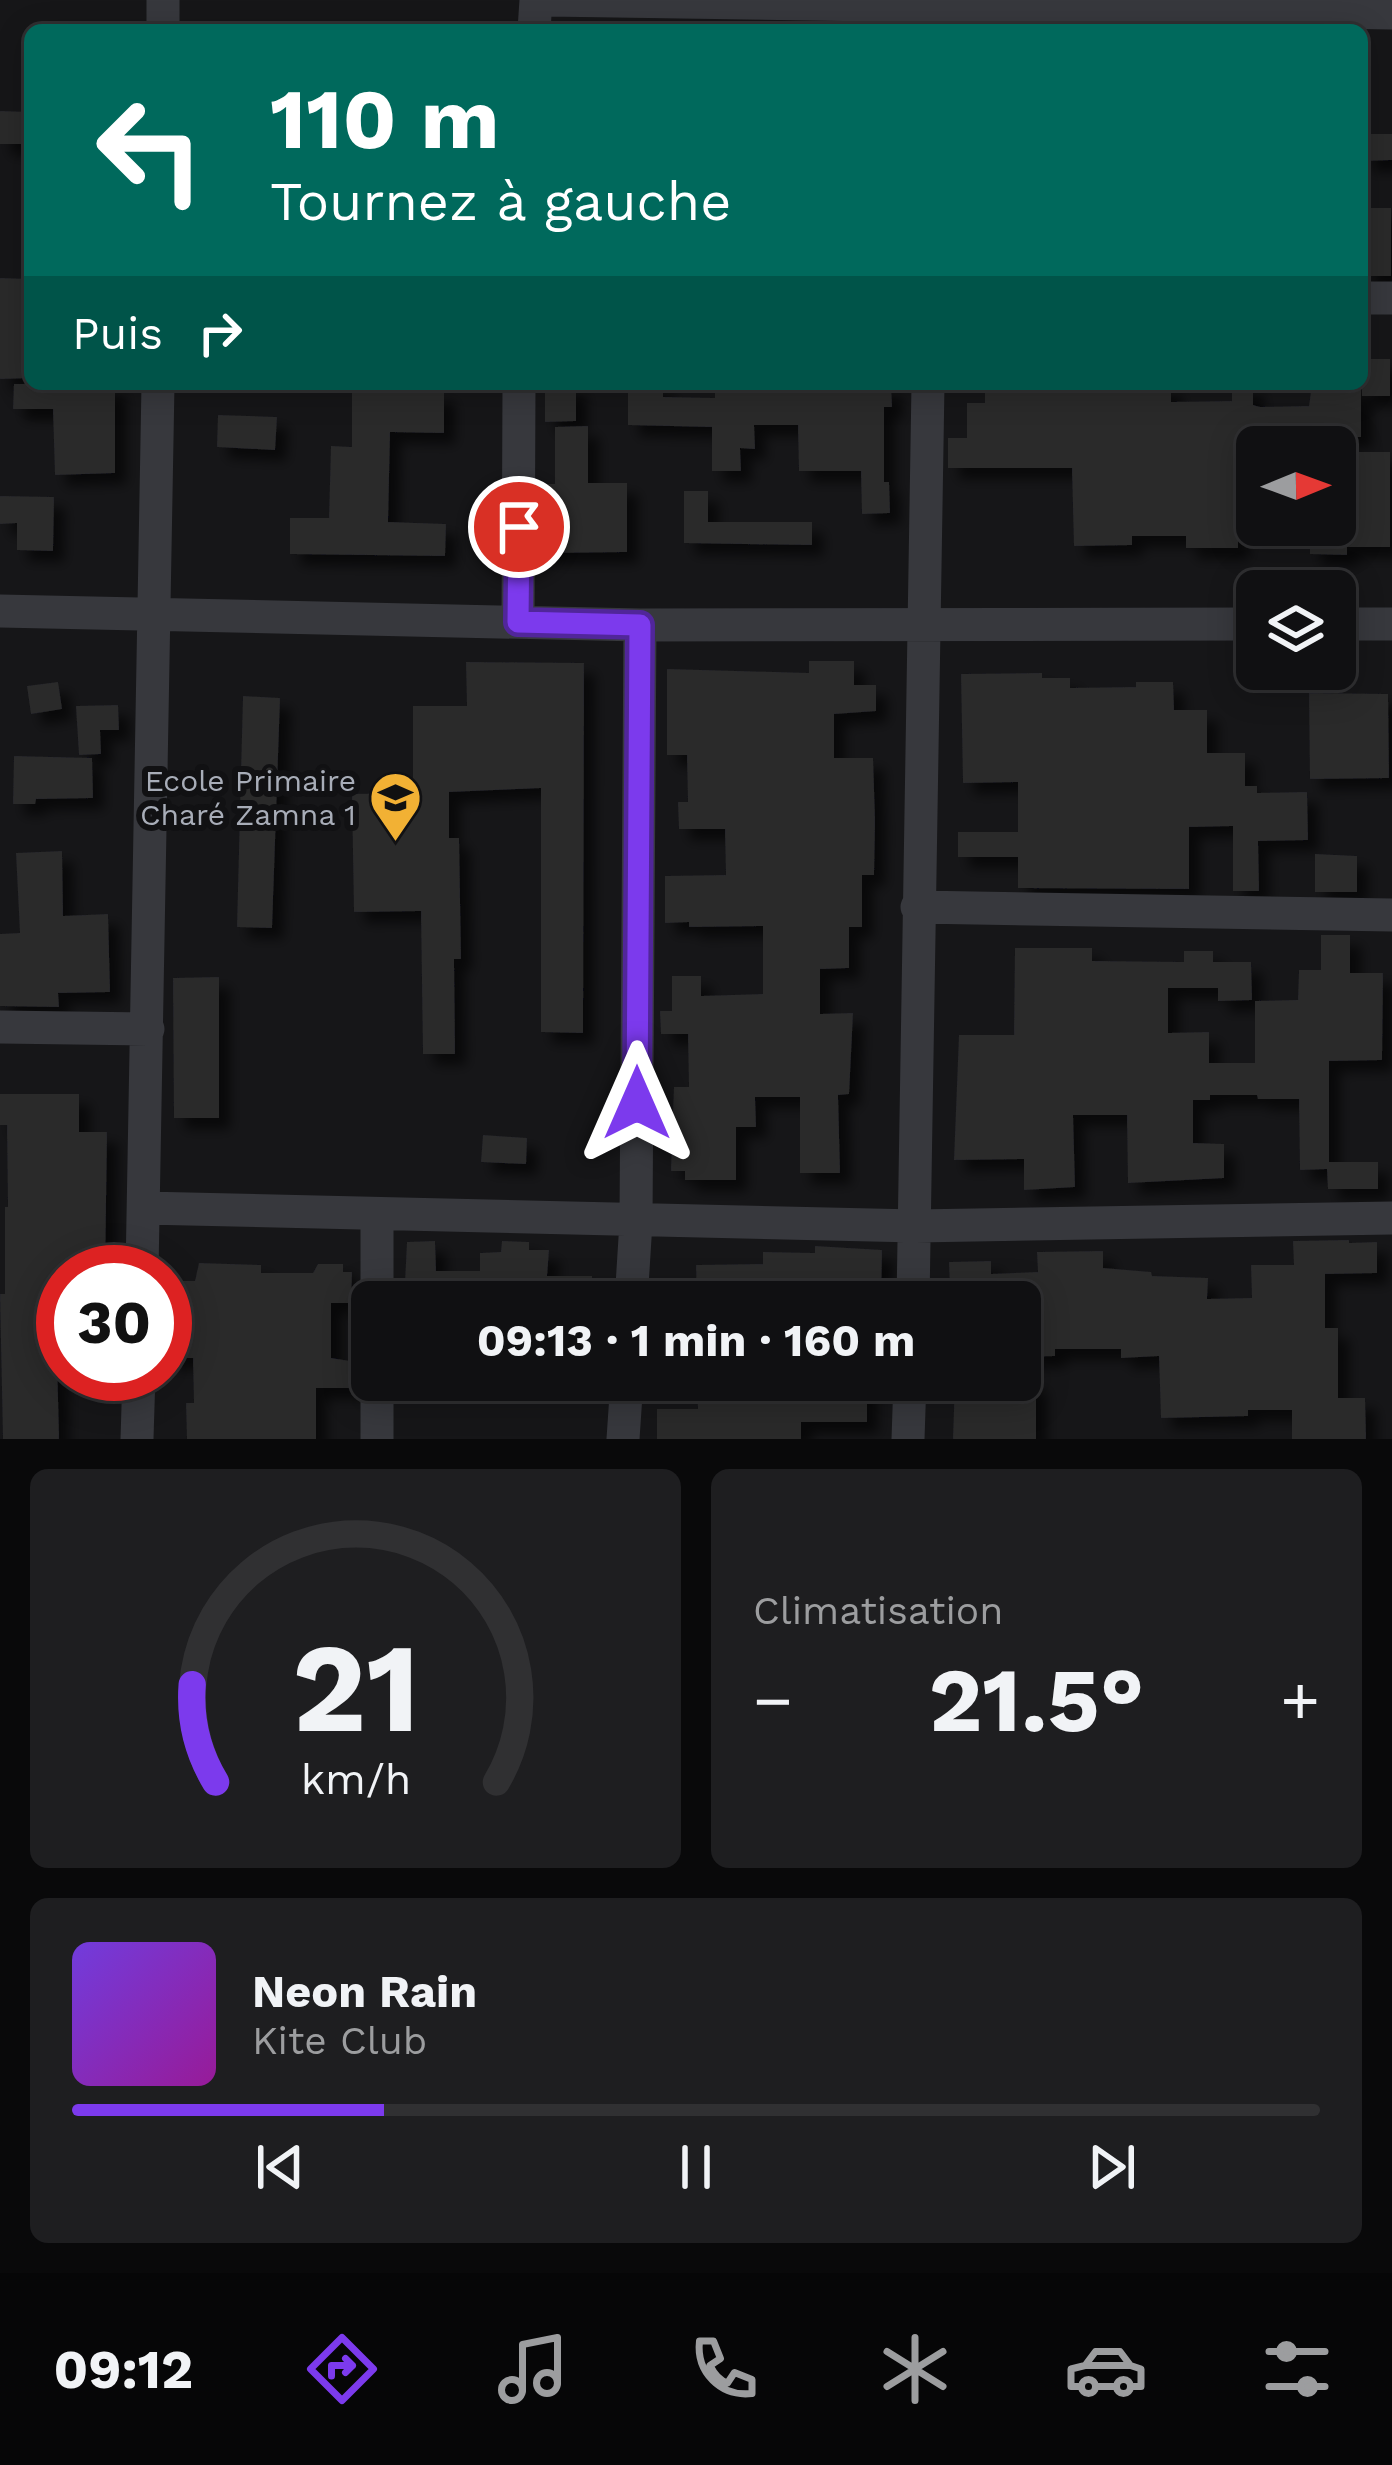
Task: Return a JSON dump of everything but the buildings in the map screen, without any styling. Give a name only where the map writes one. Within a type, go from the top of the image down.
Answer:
[{"type":"street","points":[[548,0],[930,12],[1392,13]]},
{"type":"street","points":[[143,1245],[158,390]]},
{"type":"street","points":[[518,622],[519,390]]},
{"type":"street","points":[[914,1281],[928,390]]},
{"type":"street","points":[[0,610],[640,625],[1236,624]]},
{"type":"street","points":[[1356,624],[1392,624]]},
{"type":"street","points":[[633,1281],[640,625]]},
{"type":"street","points":[[917,907],[1392,915]]},
{"type":"street","points":[[0,1028],[148,1029]]},
{"type":"street","points":[[144,1208],[916,1226],[1392,1218]]},
{"type":"street","points":[[377,1215],[377,1281]]},
{"type":"street","points":[[136,1439],[138,1401]]},
{"type":"street","points":[[377,1401],[377,1439]]},
{"type":"street","points":[[623,1439],[626,1401]]},
{"type":"street","points":[[908,1439],[909,1401]]},
{"type":"place","name":"Ecole Primaire Charé Zamna 1","points":[[395,843]]},
{"type":"route","points":[[519,527],[518,622],[640,625],[637,1103]]}]
